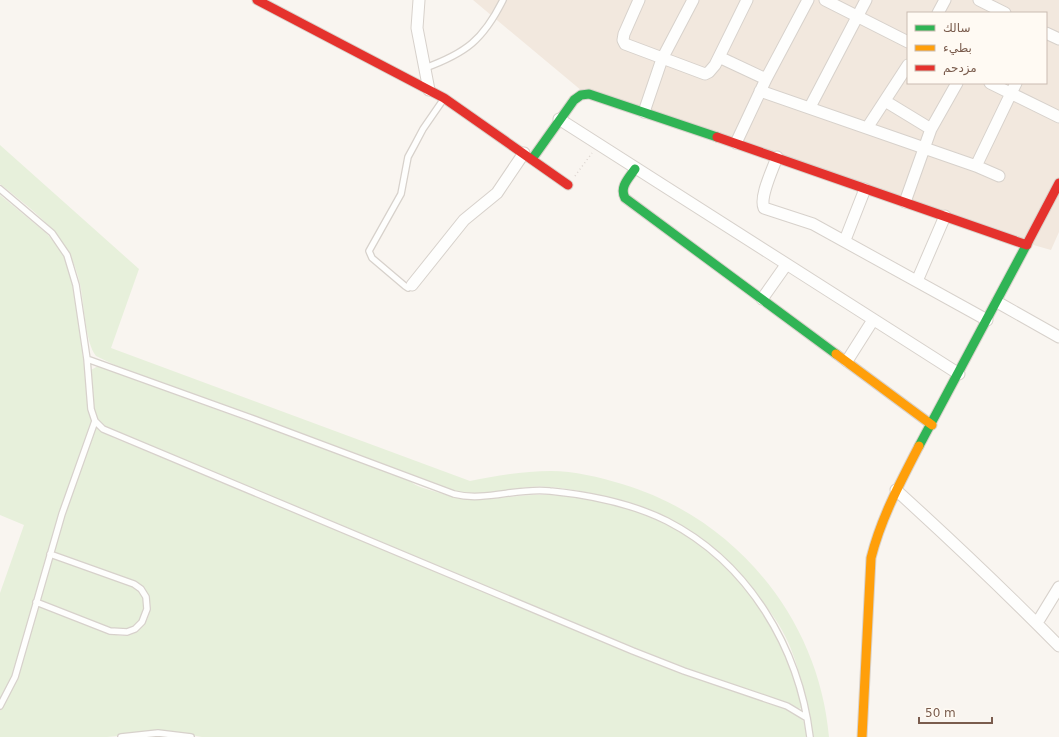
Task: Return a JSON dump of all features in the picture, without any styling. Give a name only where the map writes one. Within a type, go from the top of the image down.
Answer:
[{"type":"street","points":[[257,0],[444,98],[568,185]]},
{"type":"street","points":[[419,0],[417,28],[429,90]]},
{"type":"street","points":[[640,0],[624,34],[624,42],[705,74],[711,71],[719,57],[747,0]]},
{"type":"street","points":[[644,112],[662,58],[693,0]]},
{"type":"street","points":[[736,143],[766,79],[808,0]]},
{"type":"street","points":[[825,0],[907,41]]},
{"type":"street","points":[[810,107],[866,0]]},
{"type":"street","points":[[939,12],[945,0]]},
{"type":"street","points":[[979,0],[1000,9]]},
{"type":"street","points":[[1047,33],[1059,39]]},
{"type":"street","points":[[719,57],[766,79]]},
{"type":"street","points":[[867,128],[907,67]]},
{"type":"street","points":[[905,202],[931,129],[956,84]]},
{"type":"street","points":[[995,84],[1013,88],[1059,117]]},
{"type":"street","points":[[976,166],[1013,88]]},
{"type":"street","points":[[760,91],[810,107],[923,149],[976,166],[999,176]]},
{"type":"street","points":[[412,285],[464,220],[497,193],[574,100],[585,94],[593,95],[736,143],[1027,245]]},
{"type":"street","points":[[885,101],[931,129]]},
{"type":"street","points":[[559,119],[635,169],[959,374]]},
{"type":"street","points":[[776,158],[764,194],[764,208],[803,220],[845,240],[987,320]]},
{"type":"street","points":[[635,169],[622,188],[624,196],[932,424]]},
{"type":"street","points":[[862,737],[871,558],[878,531],[896,490],[959,374],[1059,183]]},
{"type":"street","points":[[845,240],[865,189]]},
{"type":"street","points":[[917,281],[944,216]]},
{"type":"street","points":[[762,299],[786,265]]},
{"type":"street","points":[[996,302],[1059,337]]},
{"type":"street","points":[[846,361],[873,320]]},
{"type":"street","points":[[896,490],[962,550],[1059,646]]},
{"type":"street","points":[[1037,623],[1059,587]]},
{"type":"lane","points":[[425,68],[454,56],[475,41],[488,27],[503,0]]},
{"type":"lane","points":[[412,285],[409,287],[405,286],[372,258],[369,251],[402,194],[408,157],[423,129],[444,98]]},
{"type":"lane","points":[[0,189],[44,224],[60,243],[67,255],[75,280],[87,359],[91,409],[95,421],[103,429],[639,653],[684,671],[787,706],[807,718]]},
{"type":"lane","points":[[87,359],[454,494],[474,497],[529,491],[550,491],[610,501],[666,521],[706,546],[746,586],[762,606],[787,649],[797,674],[810,737]]},
{"type":"lane","points":[[0,706],[15,677],[62,514],[95,421]]},
{"type":"lane","points":[[36,602],[118,632],[135,628],[142,622],[147,609],[146,597],[141,589],[134,584],[50,554]]},
{"type":"lane","points":[[121,737],[158,733],[191,737]]},
{"type":"path","points":[[568,185],[594,151]]},
{"type":"shaded area","points":[[473,0],[1059,0],[1059,232],[1051,250],[926,214],[588,96]]},
{"type":"green space","points":[[0,145],[139,269],[111,348],[470,481],[530,472],[560,471],[578,473],[622,484],[663,500],[701,521],[735,548],[764,579],[789,614],[808,652],[822,694],[829,737],[813,737],[804,692],[795,660],[779,624],[768,609],[731,566],[709,546],[686,530],[662,517],[636,506],[609,498],[581,491],[551,487],[542,486],[476,494],[455,492],[123,369],[96,356],[89,341],[80,284],[75,267],[60,239],[50,227],[27,205],[0,184]]},
{"type":"green space","points":[[0,195],[46,233],[57,245],[64,256],[73,286],[92,421],[45,561],[12,677],[0,699],[0,593],[24,525],[0,515]]},
{"type":"green space","points":[[98,366],[409,480],[420,487],[450,496],[476,499],[529,495],[583,498],[631,510],[677,530],[699,544],[721,562],[758,606],[774,630],[786,656],[796,682],[802,708],[798,709],[660,659],[310,512],[116,433],[101,423],[94,414],[91,370]]},
{"type":"green space","points":[[96,426],[114,438],[374,544],[585,634],[710,683],[787,708],[800,717],[804,722],[807,737],[202,737],[175,732],[158,732],[107,737],[0,737],[0,711],[18,679],[39,605],[108,633],[125,636],[134,633],[142,627],[148,619],[150,605],[149,597],[145,590],[136,581],[53,553],[64,515]]},
{"type":"green space","points":[[52,557],[134,587],[141,594],[145,604],[144,611],[139,620],[129,629],[118,630],[96,623],[40,600]]},
{"type":"traffic: fast","points":[[532,159],[574,100],[581,95],[589,94],[717,137]]},
{"type":"traffic: fast","points":[[635,169],[624,186],[623,194],[625,198],[836,354]]},
{"type":"traffic: fast","points":[[919,446],[1028,242]]},
{"type":"traffic: slow","points":[[836,354],[932,425]]},
{"type":"traffic: slow","points":[[862,737],[871,558],[880,529],[898,487],[919,446]]},
{"type":"traffic: jam","points":[[257,0],[444,98],[568,185]]},
{"type":"traffic: jam","points":[[717,137],[1027,245]]},
{"type":"traffic: jam","points":[[1028,242],[1059,183]]}]
